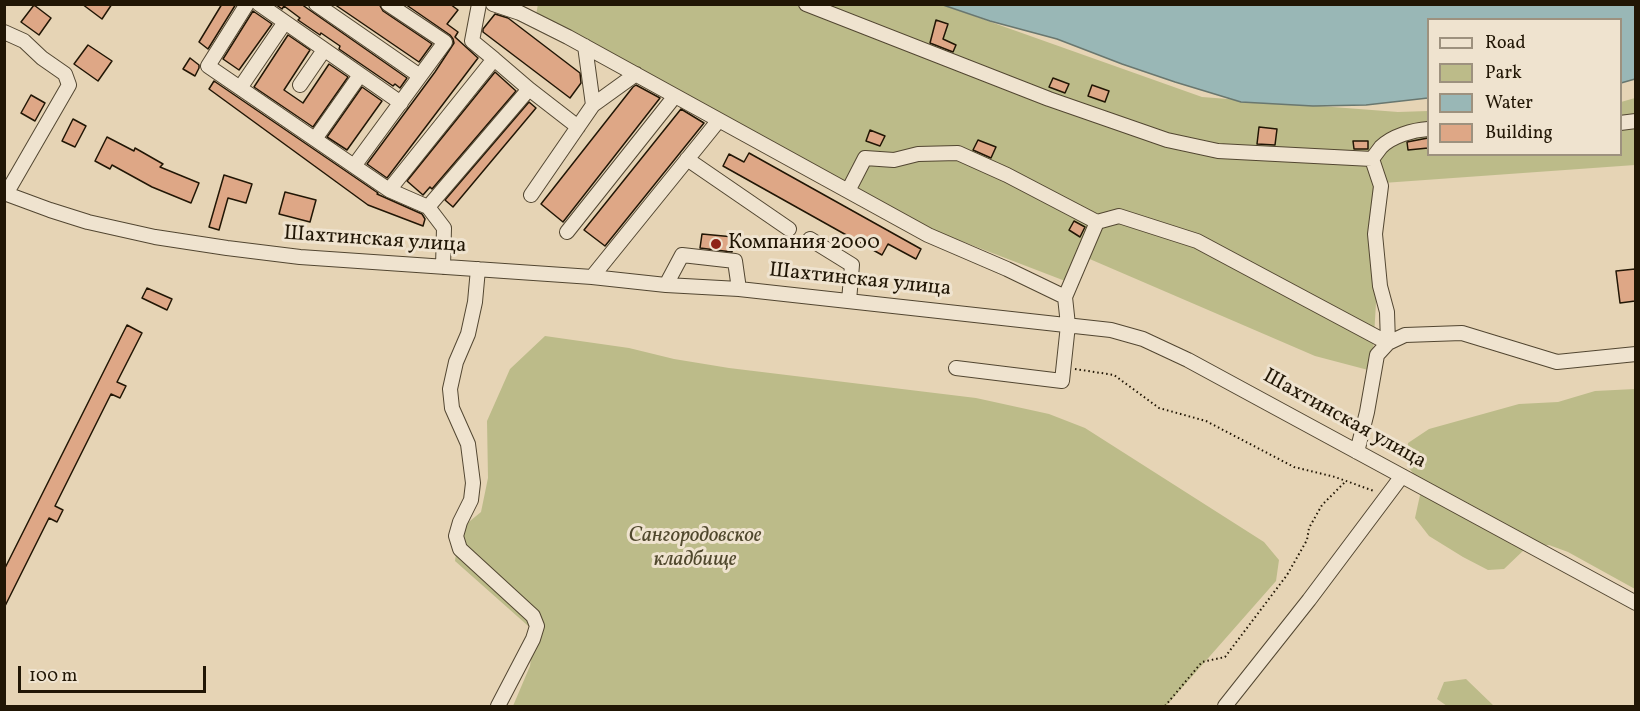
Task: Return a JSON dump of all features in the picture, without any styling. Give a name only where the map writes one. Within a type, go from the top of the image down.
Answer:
[{"type":"street","points":[[247,4],[208,66],[389,190],[428,207],[444,228],[443,267]]},
{"type":"street","points":[[259,4],[400,103]]},
{"type":"street","points":[[316,4],[420,76]]},
{"type":"street","points":[[354,166],[445,42],[388,4]]},
{"type":"street","points":[[479,4],[472,41],[578,128]]},
{"type":"street","points":[[493,4],[520,13],[585,46],[928,235],[1065,297]]},
{"type":"street","points":[[806,4],[1049,99],[1167,140],[1218,151],[1372,159]]},
{"type":"street","points":[[240,88],[285,22]]},
{"type":"street","points":[[4,32],[24,41],[42,58],[65,74],[69,85],[5,193]]},
{"type":"street","points":[[585,46],[593,105]]},
{"type":"street","points":[[300,85],[324,50]]},
{"type":"street","points":[[389,190],[494,59]]},
{"type":"street","points":[[531,195],[593,105],[636,74]]},
{"type":"street","points":[[315,139],[360,75]]},
{"type":"street","points":[[428,207],[529,89]]},
{"type":"street","points":[[567,232],[675,96]]},
{"type":"street","points":[[592,278],[719,120]]},
{"type":"street","points":[[1372,159],[1382,146],[1396,137],[1427,129]]},
{"type":"street","points":[[848,191],[865,158],[894,160],[918,154],[958,153],[1007,175],[1097,222],[1119,216],[1197,241],[1388,343]]},
{"type":"street","points":[[687,159],[789,228]]},
{"type":"street","points":[[1372,159],[1381,186],[1375,234],[1380,286],[1387,312],[1388,343]]},
{"type":"street","name":"Шахтинская улица","points":[[5,193],[88,222],[155,237],[227,248],[300,257],[739,289],[1111,330],[1143,339],[1188,360],[1635,603]]},
{"type":"street","points":[[956,368],[1062,381],[1068,325],[1065,297],[1097,222]]},
{"type":"street","points":[[810,239],[852,265],[849,301]]},
{"type":"street","points":[[666,285],[682,255],[735,261],[739,289]]},
{"type":"street","points":[[478,269],[475,302],[468,334],[456,362],[450,388],[452,408],[468,444],[473,483],[471,500],[456,536],[460,549],[533,616],[537,626],[498,706]]},
{"type":"street","points":[[1357,452],[1377,356],[1388,343],[1405,335],[1462,333],[1557,362],[1635,354]]},
{"type":"street","points":[[1226,706],[1402,476]]},
{"type":"path","points":[[1063,367],[1114,375],[1159,408],[1206,421],[1294,467],[1346,480],[1387,495]]},
{"type":"path","points":[[1165,706],[1202,662],[1224,657],[1287,575],[1307,540],[1309,528],[1322,505],[1346,480]]},
{"type":"green space","points":[[538,4],[943,5],[1202,97],[1398,112],[1427,111],[1427,156],[1622,156],[1622,102],[1635,98],[1635,165],[1383,183],[1372,371],[1315,356],[1085,257],[1073,284],[935,231],[536,15]]},
{"type":"green space","name":"Сангородовское кладбище","points":[[545,336],[629,348],[674,359],[729,368],[976,398],[1049,414],[1085,428],[1264,542],[1279,560],[1276,581],[1166,706],[513,706],[530,666],[535,632],[455,561],[459,530],[481,512],[488,478],[487,421],[510,369]]},
{"type":"green space","points":[[1635,389],[1635,589],[1568,552],[1549,545],[1526,548],[1504,569],[1488,570],[1429,536],[1415,518],[1422,486],[1407,465],[1408,443],[1429,429],[1519,404],[1558,402],[1595,391]]},
{"type":"green space","points":[[1466,679],[1494,706],[1447,706],[1437,699],[1444,682]]},
{"type":"water","points":[[943,5],[1635,5],[1635,79],[1622,83],[1622,18],[1427,18],[1427,98],[1366,105],[1313,106],[1241,102],[1122,64],[1057,39],[990,21]]},
{"type":"building","points":[[82,4],[112,4],[102,19]]},
{"type":"building","points":[[222,4],[236,4],[208,49],[199,42]]},
{"type":"building","points":[[275,4],[301,4],[407,78],[400,88],[395,84],[393,86],[339,49],[340,46],[298,20],[300,18],[284,6],[282,9]]},
{"type":"building","points":[[334,4],[379,4],[383,11],[432,44],[419,62]]},
{"type":"building","points":[[405,4],[450,4],[458,10],[447,24],[458,32],[455,37],[478,58],[387,178],[367,164],[454,43],[450,35]]},
{"type":"building","points":[[34,5],[51,18],[39,35],[21,22]]},
{"type":"building","points":[[253,11],[272,24],[239,70],[223,59]]},
{"type":"building","points":[[495,14],[508,18],[580,73],[581,83],[570,98],[483,32]]},
{"type":"building","points":[[936,20],[948,24],[943,39],[956,45],[953,52],[930,43]]},
{"type":"building","points":[[288,35],[310,50],[284,90],[303,103],[329,64],[348,77],[313,127],[254,87]]},
{"type":"building","points":[[88,45],[112,61],[98,81],[74,64]]},
{"type":"building","points":[[190,58],[199,65],[195,76],[183,69]]},
{"type":"building","points":[[495,72],[516,91],[432,189],[430,187],[423,195],[407,181]]},
{"type":"building","points":[[1053,78],[1069,84],[1065,93],[1049,87]]},
{"type":"building","points":[[214,81],[377,194],[422,214],[425,219],[423,226],[368,205],[209,89]]},
{"type":"building","points":[[636,85],[660,98],[563,222],[541,204]]},
{"type":"building","points":[[1092,85],[1109,91],[1105,102],[1088,96]]},
{"type":"building","points":[[362,87],[382,101],[347,150],[327,137]]},
{"type":"building","points":[[31,95],[45,103],[35,121],[21,113]]},
{"type":"building","points":[[529,102],[536,108],[453,207],[445,200]]},
{"type":"building","points":[[681,109],[704,123],[605,246],[584,230]]},
{"type":"building","points":[[73,119],[86,126],[75,147],[62,141]]},
{"type":"building","points":[[1259,127],[1277,129],[1275,145],[1257,144]]},
{"type":"building","points":[[870,130],[885,136],[880,146],[866,141]]},
{"type":"building","points":[[107,137],[134,151],[135,148],[163,164],[160,167],[199,183],[191,203],[152,187],[112,165],[110,169],[95,161]]},
{"type":"building","points":[[1427,138],[1427,148],[1408,150],[1407,142]]},
{"type":"building","points":[[978,140],[996,147],[991,158],[973,150]]},
{"type":"building","points":[[1353,141],[1368,141],[1368,149],[1354,149]]},
{"type":"building","points":[[749,153],[921,249],[916,259],[888,244],[882,255],[723,166],[729,154],[744,162]]},
{"type":"building","points":[[224,175],[252,184],[246,203],[228,198],[219,230],[209,227]]},
{"type":"building","points":[[285,192],[316,200],[310,222],[279,214]]},
{"type":"building","points":[[1074,221],[1085,227],[1080,237],[1069,230]]},
{"type":"building","points":[[702,234],[734,237],[732,252],[700,248]]},
{"type":"building","points":[[1635,269],[1635,301],[1620,303],[1616,271]]},
{"type":"building","points":[[147,288],[172,299],[167,310],[142,298]]},
{"type":"building","points":[[127,325],[142,333],[117,382],[126,386],[120,398],[111,394],[55,506],[63,510],[57,522],[49,518],[4,608],[4,570]]},
{"type":"place","name":"Компания 2000","points":[[716,244]]}]
